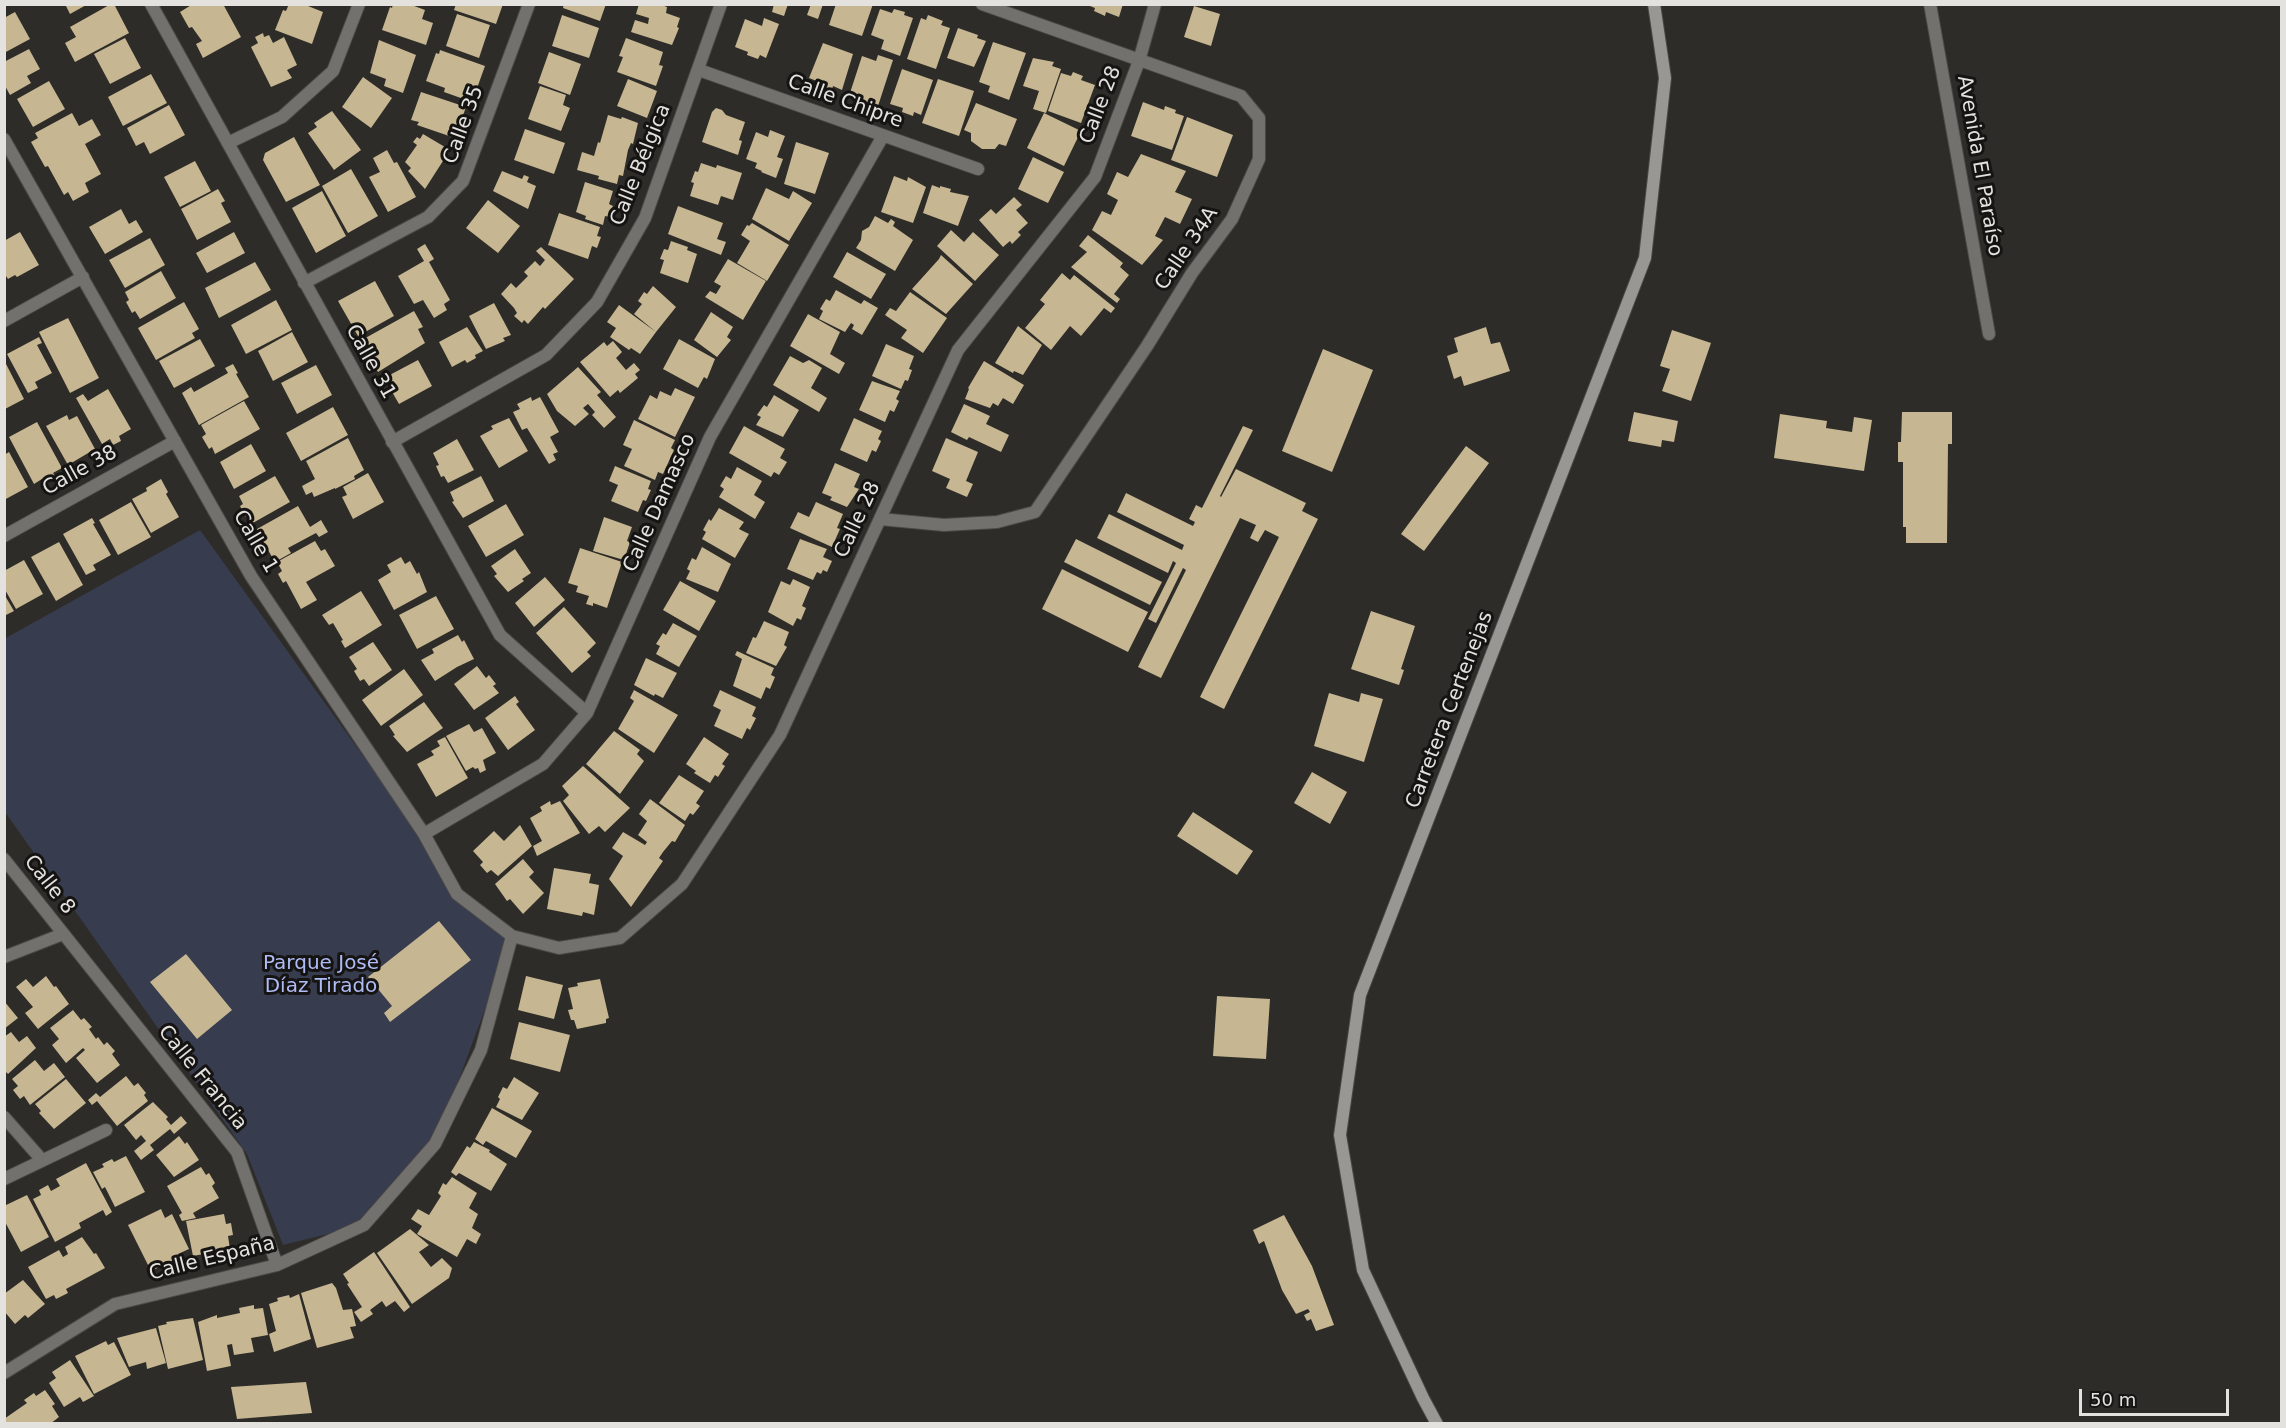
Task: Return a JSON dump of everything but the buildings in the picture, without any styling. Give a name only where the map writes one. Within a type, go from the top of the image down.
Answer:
[{"type":"main road","name":"Carretera Certenejas","points":[[1437,1424],[1363,1270],[1340,1135],[1360,995],[1645,258],[1665,78],[1654,4]]},
{"type":"street","name":"Calle 31","points":[[151,4],[500,635],[587,713]]},
{"type":"street","points":[[228,143],[282,117],[333,71],[359,4]]},
{"type":"street","name":"Calle 35","points":[[304,283],[428,217],[464,181],[529,4]]},
{"type":"street","name":"Calle Bélgica","points":[[392,442],[546,355],[597,302],[645,219],[721,4]]},
{"type":"street","name":"Calle 34A","points":[[880,519],[944,525],[997,522],[1035,512],[1147,346],[1192,273],[1232,219],[1259,159],[1259,118],[1242,96],[982,4]]},
{"type":"street","name":"Calle 28","points":[[512,936],[559,948],[620,938],[681,884],[780,735],[958,350],[1095,177],[1139,61],[1155,4]]},
{"type":"street","name":"Avenida El Paraíso","points":[[1930,4],[1989,334]]},
{"type":"street","name":"Calle Chipre","points":[[699,70],[978,169]]},
{"type":"street","name":"Calle Damasco","points":[[424,834],[543,764],[587,713],[710,437],[883,136]]},
{"type":"street","name":"Calle 1","points":[[4,140],[251,576],[424,834],[457,894],[512,936]]},
{"type":"street","points":[[4,321],[83,277]]},
{"type":"street","name":"Calle 38","points":[[4,536],[175,441]]},
{"type":"street","name":"Calle 8","points":[[4,859],[63,934]]},
{"type":"street","points":[[4,957],[63,934]]},
{"type":"street","name":"Calle Francia","points":[[63,934],[237,1152],[277,1265]]},
{"type":"street","name":"Calle España","points":[[6,1368],[115,1304],[277,1265],[364,1225],[435,1144],[481,1050],[512,936]]},
{"type":"street","points":[[4,1117],[42,1160]]},
{"type":"street","points":[[4,1179],[106,1131]]},
{"type":"green space","name":"Parque José Díaz Tirado","points":[[200,530],[470,904],[512,936],[435,1144],[364,1225],[283,1245],[247,1154],[5,812],[4,639]]}]
